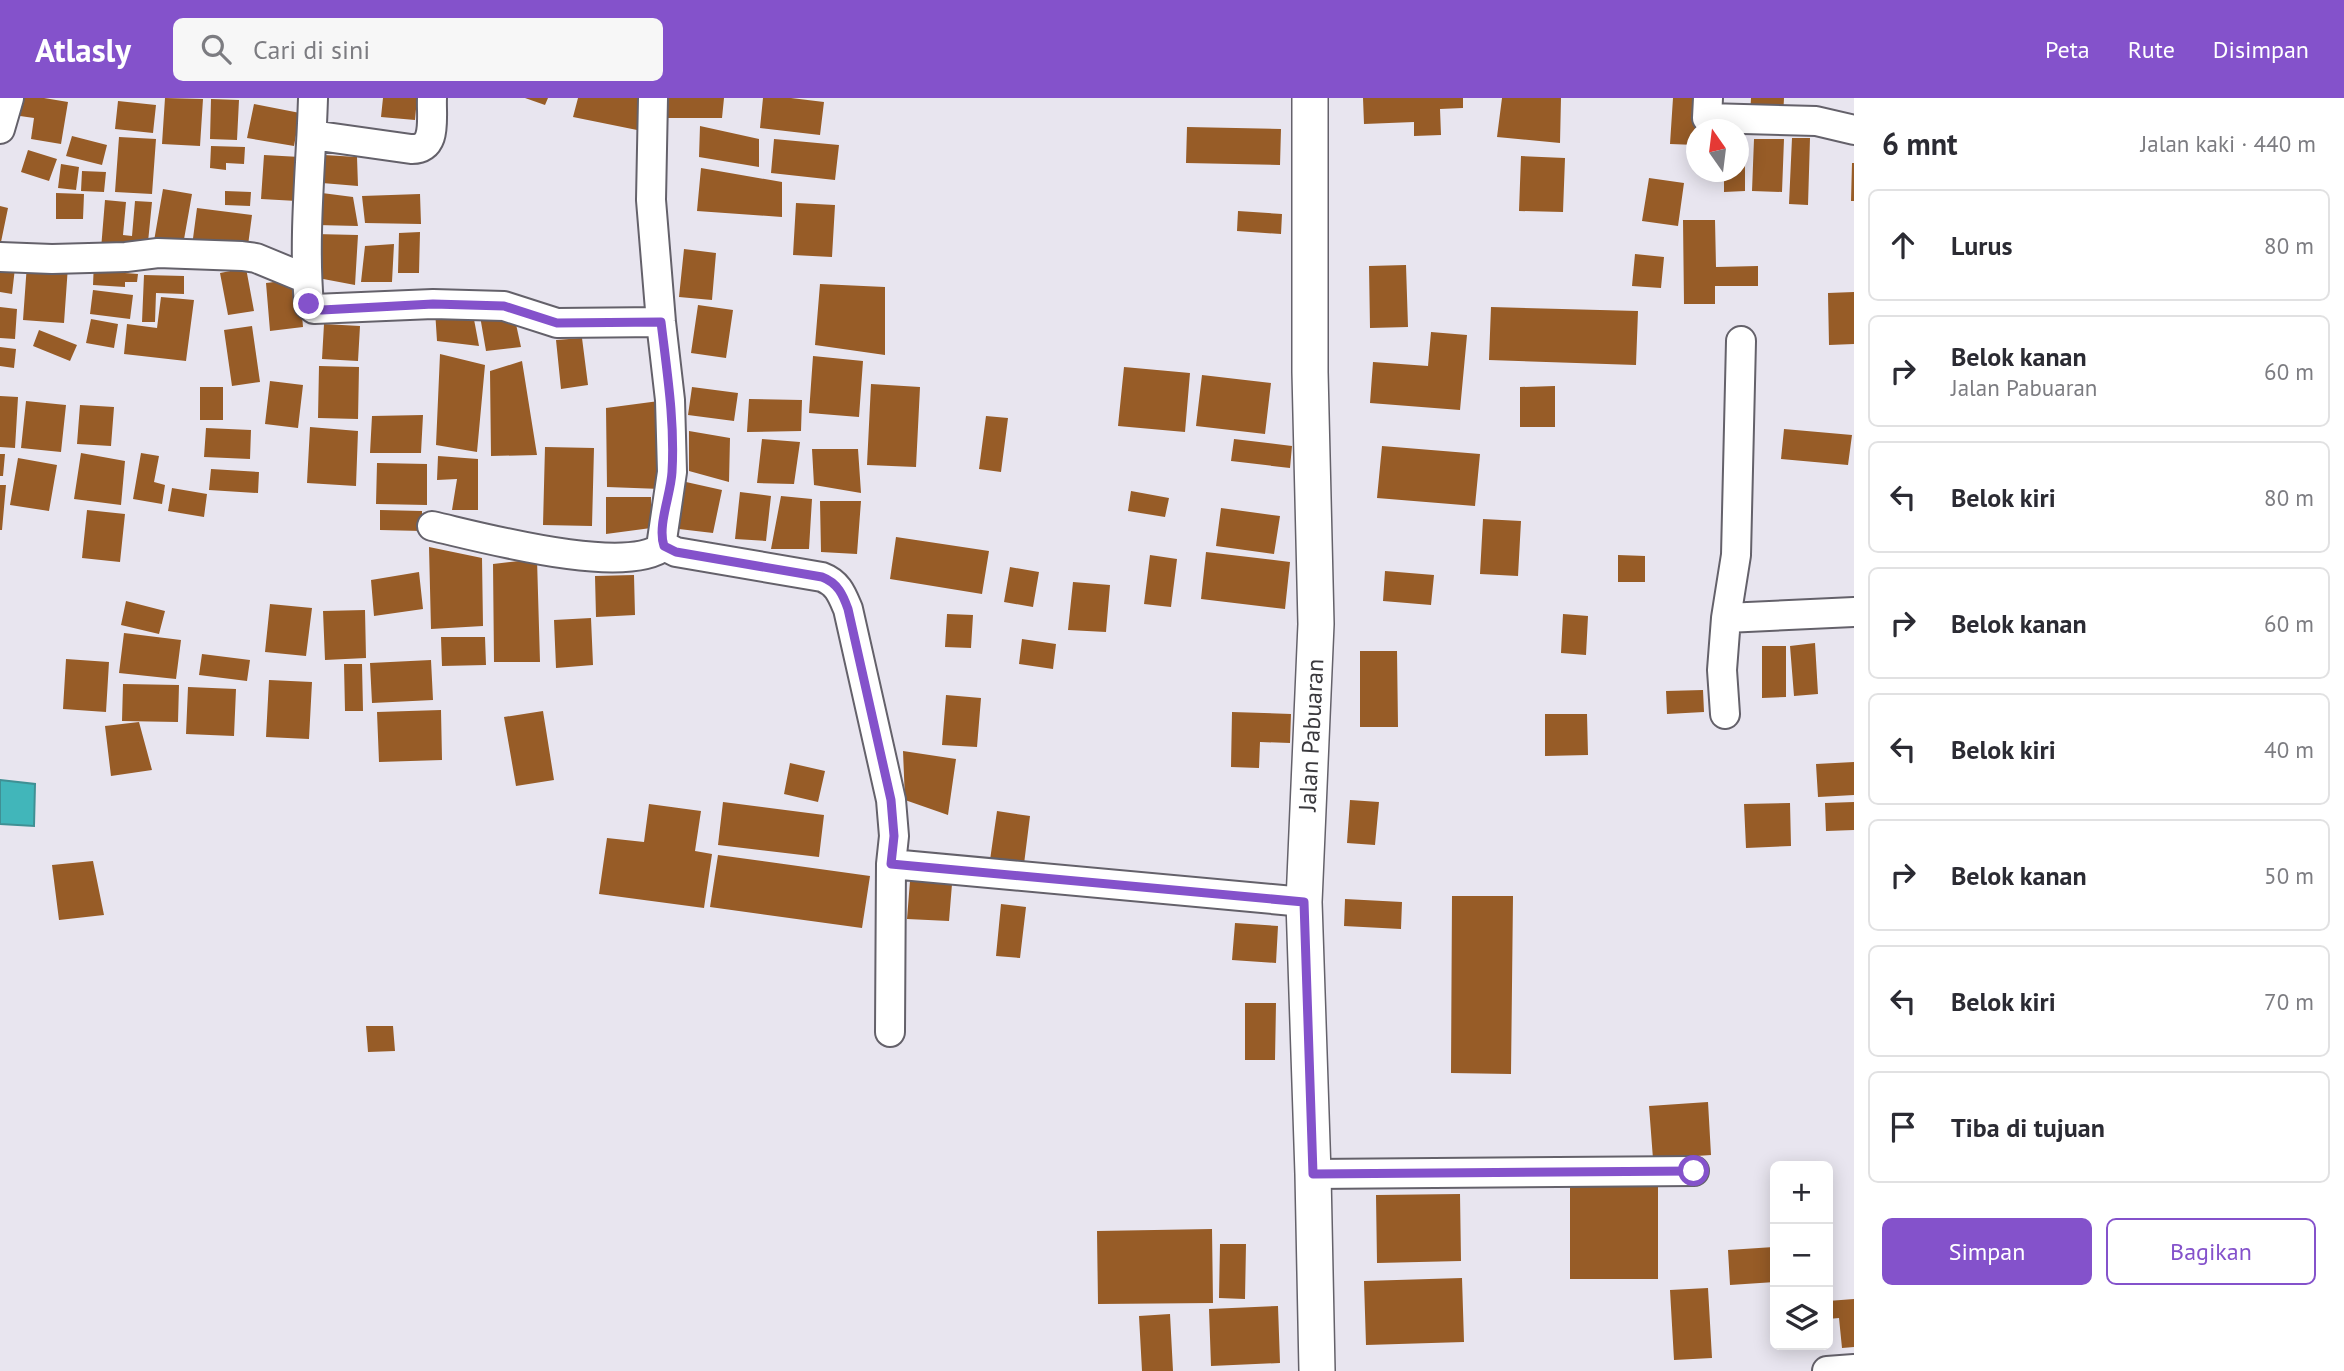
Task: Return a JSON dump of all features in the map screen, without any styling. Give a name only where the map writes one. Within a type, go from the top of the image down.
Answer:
[{"type":"street","points":[[313,98],[307,196],[307,279],[309,304],[314,309],[433,304],[504,306],[557,323],[661,322]]},
{"type":"street","points":[[312,135],[411,149],[423,148],[430,137],[432,98]]},
{"type":"street","points":[[653,98],[651,200],[670,400],[672,472],[662,533],[664,546]]},
{"type":"street","name":"Jalan Pabuaran","points":[[1310,98],[1310,372],[1316,624],[1304,902],[1317,1371]]},
{"type":"street","points":[[1708,98],[1707,118],[1816,121],[1854,130]]},
{"type":"street","points":[[0,257],[52,259],[126,257],[158,253],[242,256],[256,258],[307,279]]},
{"type":"street","points":[[1725,714],[1721,670],[1736,555],[1741,341]]},
{"type":"street","points":[[432,526],[557,553],[623,558],[654,554],[664,546]]},
{"type":"street","points":[[664,546],[676,552],[822,577],[831,580],[839,589],[848,609],[891,800],[894,836],[891,864],[890,1032]]},
{"type":"street","points":[[1726,618],[1854,612]]},
{"type":"street","points":[[891,864],[1304,902]]},
{"type":"street","points":[[1313,1174],[1694,1171]]},
{"type":"street","points":[[1826,1371],[1854,1369]]},
{"type":"water","points":[[0,780],[35,784],[34,826],[0,824]]},
{"type":"building","points":[[16,98],[44,98],[68,102],[61,144],[31,139],[34,118],[13,115]]},
{"type":"building","points":[[165,98],[203,99],[200,146],[162,144]]},
{"type":"building","points":[[383,98],[417,98],[415,120],[381,117]]},
{"type":"building","points":[[525,98],[548,98],[545,105]]},
{"type":"building","points":[[578,98],[644,98],[642,131],[573,117]]},
{"type":"building","points":[[666,98],[724,98],[722,118],[663,118]]},
{"type":"building","points":[[763,98],[824,102],[820,135],[760,128]]},
{"type":"building","points":[[1363,98],[1463,98],[1463,108],[1440,109],[1441,135],[1414,136],[1414,122],[1364,124]]},
{"type":"building","points":[[1502,98],[1561,98],[1560,143],[1497,137]]},
{"type":"building","points":[[1673,98],[1706,98],[1705,119],[1686,119],[1686,145],[1670,144]]},
{"type":"building","points":[[1751,98],[1784,98],[1783,117],[1750,116]]},
{"type":"building","points":[[211,99],[239,100],[237,140],[210,139]]},
{"type":"building","points":[[118,101],[156,105],[153,133],[115,129]]},
{"type":"building","points":[[254,104],[300,113],[294,146],[247,138]]},
{"type":"building","points":[[700,126],[759,139],[759,167],[699,157]]},
{"type":"building","points":[[1187,127],[1281,129],[1280,165],[1186,163]]},
{"type":"building","points":[[72,136],[107,145],[102,165],[66,156]]},
{"type":"building","points":[[119,137],[156,139],[152,194],[115,192]]},
{"type":"building","points":[[1792,138],[1810,138],[1808,205],[1789,204]]},
{"type":"building","points":[[774,139],[839,145],[835,180],[771,173]]},
{"type":"building","points":[[1754,139],[1784,139],[1782,192],[1752,191]]},
{"type":"building","points":[[211,146],[245,147],[244,164],[226,163],[226,170],[210,168]]},
{"type":"building","points":[[28,150],[57,159],[49,181],[21,172]]},
{"type":"building","points":[[264,155],[300,157],[297,201],[261,199]]},
{"type":"building","points":[[324,155],[357,157],[358,186],[322,183]]},
{"type":"building","points":[[1521,156],[1565,158],[1563,212],[1519,211]]},
{"type":"building","points":[[1854,163],[1854,201],[1851,201]]},
{"type":"building","points":[[61,164],[79,167],[76,190],[58,188]]},
{"type":"building","points":[[701,168],[782,182],[782,217],[697,211]]},
{"type":"building","points":[[82,171],[106,172],[104,192],[81,191]]},
{"type":"building","points":[[1649,178],[1684,183],[1678,226],[1642,221]]},
{"type":"building","points":[[1724,182],[1745,182],[1745,191],[1724,192]]},
{"type":"building","points":[[163,189],[192,194],[183,245],[154,241]]},
{"type":"building","points":[[225,191],[251,192],[250,206],[225,205]]},
{"type":"building","points":[[56,193],[84,194],[83,219],[56,219]]},
{"type":"building","points":[[322,193],[353,197],[358,226],[317,225]]},
{"type":"building","points":[[420,194],[421,224],[365,223],[362,196]]},
{"type":"building","points":[[105,200],[126,202],[123,235],[132,236],[135,201],[152,202],[147,252],[101,249]]},
{"type":"building","points":[[796,203],[835,205],[832,257],[793,255]]},
{"type":"building","points":[[0,206],[8,208],[1,242],[0,242]]},
{"type":"building","points":[[197,208],[252,215],[247,253],[192,246]]},
{"type":"building","points":[[1238,211],[1282,214],[1281,234],[1237,231]]},
{"type":"building","points":[[1683,220],[1715,220],[1716,267],[1758,266],[1758,286],[1715,286],[1715,304],[1684,304]]},
{"type":"building","points":[[420,232],[419,273],[398,273],[399,233]]},
{"type":"building","points":[[315,234],[358,235],[355,285],[318,278]]},
{"type":"building","points":[[394,244],[392,282],[361,282],[365,246]]},
{"type":"building","points":[[684,249],[716,253],[712,300],[679,297]]},
{"type":"building","points":[[1635,254],[1664,257],[1661,288],[1632,286]]},
{"type":"building","points":[[94,261],[126,262],[125,273],[138,274],[137,282],[125,282],[125,287],[93,285]]},
{"type":"building","points":[[27,264],[68,266],[64,323],[23,320]]},
{"type":"building","points":[[0,265],[15,268],[12,294],[0,292]]},
{"type":"building","points":[[1406,265],[1408,327],[1370,328],[1369,266]]},
{"type":"building","points":[[246,268],[254,311],[228,315],[220,273]]},
{"type":"building","points":[[144,275],[184,276],[184,294],[156,293],[155,322],[142,322]]},
{"type":"building","points":[[299,279],[303,327],[270,331],[266,283]]},
{"type":"building","points":[[820,284],[885,287],[885,355],[815,345]]},
{"type":"building","points":[[93,290],[133,295],[130,319],[90,314]]},
{"type":"building","points":[[1854,292],[1854,344],[1829,345],[1828,293]]},
{"type":"building","points":[[161,297],[194,300],[186,361],[124,354],[127,324],[157,328]]},
{"type":"building","points":[[698,305],[733,310],[726,358],[691,353]]},
{"type":"building","points":[[0,307],[17,309],[15,339],[0,338]]},
{"type":"building","points":[[1491,307],[1638,311],[1636,365],[1489,360]]},
{"type":"building","points":[[435,310],[473,314],[479,346],[437,341]]},
{"type":"building","points":[[514,315],[521,347],[486,351],[480,316]]},
{"type":"building","points":[[91,319],[118,324],[114,348],[86,343]]},
{"type":"building","points":[[324,324],[360,326],[358,361],[322,359]]},
{"type":"building","points":[[252,326],[260,382],[232,386],[224,330]]},
{"type":"building","points":[[39,330],[77,345],[70,361],[33,346]]},
{"type":"building","points":[[1431,332],[1467,335],[1460,410],[1370,403],[1373,362],[1428,366]]},
{"type":"building","points":[[582,338],[588,385],[561,389],[556,340]]},
{"type":"building","points":[[0,347],[16,349],[14,368],[0,366]]},
{"type":"building","points":[[440,354],[485,365],[477,452],[436,445]]},
{"type":"building","points":[[813,356],[863,361],[859,417],[809,413]]},
{"type":"building","points":[[522,361],[537,455],[491,456],[490,371]]},
{"type":"building","points":[[319,366],[359,367],[358,419],[318,418]]},
{"type":"building","points":[[1124,367],[1190,373],[1185,432],[1118,426]]},
{"type":"building","points":[[1202,375],[1271,383],[1265,434],[1196,426]]},
{"type":"building","points":[[270,381],[303,385],[298,428],[265,424]]},
{"type":"building","points":[[871,384],[920,387],[916,467],[867,465]]},
{"type":"building","points":[[1555,386],[1555,427],[1520,427],[1520,387]]},
{"type":"building","points":[[200,387],[223,387],[223,420],[200,420]]},
{"type":"building","points":[[692,387],[738,393],[734,421],[688,415]]},
{"type":"building","points":[[0,396],[18,397],[15,448],[0,447]]},
{"type":"building","points":[[749,399],[802,400],[801,431],[747,432]]},
{"type":"building","points":[[26,401],[66,405],[61,452],[21,448]]},
{"type":"building","points":[[659,401],[661,489],[607,487],[606,408]]},
{"type":"building","points":[[80,405],[114,407],[111,446],[77,444]]},
{"type":"building","points":[[423,415],[421,453],[370,453],[372,416]]},
{"type":"building","points":[[986,416],[1008,418],[1001,472],[979,469]]},
{"type":"building","points":[[310,427],[358,431],[356,486],[307,483]]},
{"type":"building","points":[[206,428],[251,430],[250,459],[204,457]]},
{"type":"building","points":[[1784,429],[1852,435],[1848,465],[1781,459]]},
{"type":"building","points":[[689,431],[730,438],[729,482],[689,471]]},
{"type":"building","points":[[762,439],[800,442],[794,484],[757,483]]},
{"type":"building","points":[[1234,439],[1292,446],[1290,468],[1231,461]]},
{"type":"building","points":[[1382,446],[1480,454],[1475,506],[1377,498]]},
{"type":"building","points":[[545,447],[594,448],[592,526],[543,525]]},
{"type":"building","points":[[812,449],[858,449],[861,493],[814,485]]},
{"type":"building","points":[[81,453],[125,461],[121,505],[74,499]]},
{"type":"building","points":[[141,453],[159,456],[154,482],[165,485],[162,504],[133,499]]},
{"type":"building","points":[[0,454],[5,454],[3,476],[0,476]]},
{"type":"building","points":[[438,456],[478,459],[478,510],[452,510],[457,479],[437,480]]},
{"type":"building","points":[[18,458],[57,465],[49,511],[10,505]]},
{"type":"building","points":[[377,463],[427,464],[427,505],[376,504]]},
{"type":"building","points":[[211,469],[259,472],[258,493],[209,490]]},
{"type":"building","points":[[686,482],[722,490],[713,533],[679,529]]},
{"type":"building","points":[[0,485],[6,485],[2,530],[0,530]]},
{"type":"building","points":[[172,488],[207,494],[204,517],[168,511]]},
{"type":"building","points":[[1131,491],[1169,498],[1165,517],[1128,511]]},
{"type":"building","points":[[740,492],[771,496],[766,541],[735,539]]},
{"type":"building","points":[[781,496],[812,499],[809,549],[771,549]]},
{"type":"building","points":[[606,497],[651,497],[651,528],[606,534]]},
{"type":"building","points":[[820,501],[861,501],[857,554],[821,552]]},
{"type":"building","points":[[1221,508],[1280,516],[1274,554],[1216,546]]},
{"type":"building","points":[[87,510],[125,514],[120,562],[82,558]]},
{"type":"building","points":[[380,510],[422,511],[422,531],[380,530]]},
{"type":"building","points":[[1483,519],[1521,521],[1518,576],[1480,574]]},
{"type":"building","points":[[896,537],[989,551],[982,594],[890,579]]},
{"type":"building","points":[[429,547],[482,558],[483,626],[431,629]]},
{"type":"building","points":[[1206,552],[1290,562],[1285,609],[1201,599]]},
{"type":"building","points":[[1150,555],[1177,559],[1171,607],[1144,604]]},
{"type":"building","points":[[1618,555],[1645,556],[1645,582],[1618,582]]},
{"type":"building","points":[[537,559],[540,662],[494,662],[493,564]]},
{"type":"building","points":[[1010,567],[1039,572],[1033,607],[1004,602]]},
{"type":"building","points":[[1385,571],[1434,575],[1431,605],[1383,601]]},
{"type":"building","points":[[419,572],[423,609],[374,616],[371,580]]},
{"type":"building","points":[[634,575],[635,615],[596,617],[595,576]]},
{"type":"building","points":[[1073,582],[1110,585],[1106,632],[1068,630]]},
{"type":"building","points":[[126,601],[165,611],[159,634],[121,625]]},
{"type":"building","points":[[270,604],[312,608],[306,656],[265,652]]},
{"type":"building","points":[[365,610],[366,658],[325,660],[323,611]]},
{"type":"building","points":[[947,614],[973,615],[971,648],[945,647]]},
{"type":"building","points":[[1563,614],[1588,616],[1586,655],[1561,653]]},
{"type":"building","points":[[591,618],[593,665],[556,668],[554,620]]},
{"type":"building","points":[[124,633],[181,640],[176,679],[119,673]]},
{"type":"building","points":[[441,637],[485,637],[486,665],[442,666]]},
{"type":"building","points":[[1022,639],[1056,644],[1053,669],[1019,664]]},
{"type":"building","points":[[1815,643],[1818,694],[1794,696],[1790,646]]},
{"type":"building","points":[[1762,646],[1786,646],[1786,697],[1762,698]]},
{"type":"building","points":[[1360,651],[1397,651],[1398,727],[1360,727]]},
{"type":"building","points":[[202,654],[250,660],[247,681],[199,675]]},
{"type":"building","points":[[66,659],[109,662],[106,712],[63,709]]},
{"type":"building","points":[[431,660],[433,700],[372,703],[370,663]]},
{"type":"building","points":[[344,664],[362,664],[363,711],[345,711]]},
{"type":"building","points":[[269,680],[312,682],[309,739],[266,737]]},
{"type":"building","points":[[123,684],[179,685],[178,722],[122,721]]},
{"type":"building","points":[[188,687],[236,689],[234,736],[186,734]]},
{"type":"building","points":[[1703,690],[1704,712],[1667,714],[1666,691]]},
{"type":"building","points":[[946,695],[981,698],[977,747],[942,745]]},
{"type":"building","points":[[441,710],[442,760],[379,762],[377,712]]},
{"type":"building","points":[[543,711],[554,780],[516,786],[504,717]]},
{"type":"building","points":[[1232,712],[1291,714],[1290,743],[1260,742],[1259,768],[1231,767]]},
{"type":"building","points":[[1545,714],[1587,714],[1588,755],[1545,756]]},
{"type":"building","points":[[139,722],[152,770],[111,776],[105,726]]},
{"type":"building","points":[[903,751],[956,759],[948,815],[905,800]]},
{"type":"building","points":[[1854,762],[1854,795],[1818,797],[1816,764]]},
{"type":"building","points":[[790,763],[825,771],[818,802],[784,794]]},
{"type":"building","points":[[1350,800],[1379,802],[1375,845],[1347,843]]},
{"type":"building","points":[[723,802],[824,815],[819,857],[718,845]]},
{"type":"building","points":[[1854,802],[1854,830],[1826,831],[1825,803]]},
{"type":"building","points":[[1790,803],[1791,846],[1746,848],[1744,804]]},
{"type":"building","points":[[649,804],[701,811],[695,851],[712,854],[704,908],[599,894],[607,838],[644,842]]},
{"type":"building","points":[[997,811],[1030,816],[1024,864],[990,860]]},
{"type":"building","points":[[718,855],[870,876],[862,928],[710,907]]},
{"type":"building","points":[[93,861],[104,915],[59,920],[52,865]]},
{"type":"building","points":[[910,881],[952,884],[949,921],[907,919]]},
{"type":"building","points":[[1452,896],[1513,896],[1511,1074],[1451,1073]]},
{"type":"building","points":[[1345,899],[1402,902],[1401,929],[1344,926]]},
{"type":"building","points":[[1001,904],[1026,907],[1020,958],[996,956]]},
{"type":"building","points":[[1235,923],[1278,926],[1276,963],[1232,960]]},
{"type":"building","points":[[1245,1003],[1276,1003],[1275,1060],[1245,1060]]},
{"type":"building","points":[[366,1026],[393,1026],[395,1051],[368,1052]]},
{"type":"building","points":[[1708,1102],[1711,1155],[1653,1159],[1649,1106]]},
{"type":"building","points":[[1570,1181],[1658,1181],[1658,1279],[1570,1279]]},
{"type":"building","points":[[1460,1194],[1461,1261],[1377,1263],[1376,1195]]},
{"type":"building","points":[[1212,1229],[1213,1303],[1098,1304],[1097,1231]]},
{"type":"building","points":[[1220,1244],[1246,1244],[1245,1299],[1219,1298]]},
{"type":"building","points":[[1770,1247],[1770,1282],[1730,1285],[1728,1250]]},
{"type":"building","points":[[1462,1278],[1464,1342],[1366,1345],[1364,1281]]},
{"type":"building","points":[[1708,1288],[1712,1358],[1674,1360],[1670,1290]]},
{"type":"building","points":[[1854,1299],[1854,1347],[1842,1348],[1839,1318],[1833,1319],[1833,1301]]},
{"type":"building","points":[[1278,1306],[1280,1363],[1211,1366],[1209,1309]]},
{"type":"building","points":[[1170,1314],[1173,1371],[1142,1371],[1139,1316]]},
{"type":"route","points":[[309,304],[314,309],[322,310],[433,304],[504,306],[514,307],[542,320],[557,323],[661,322],[670,400],[672,472],[662,533],[664,546],[676,552],[822,577],[831,580],[839,589],[848,609],[891,800],[894,836],[891,864],[1304,902],[1313,1174],[1694,1171]]}]
